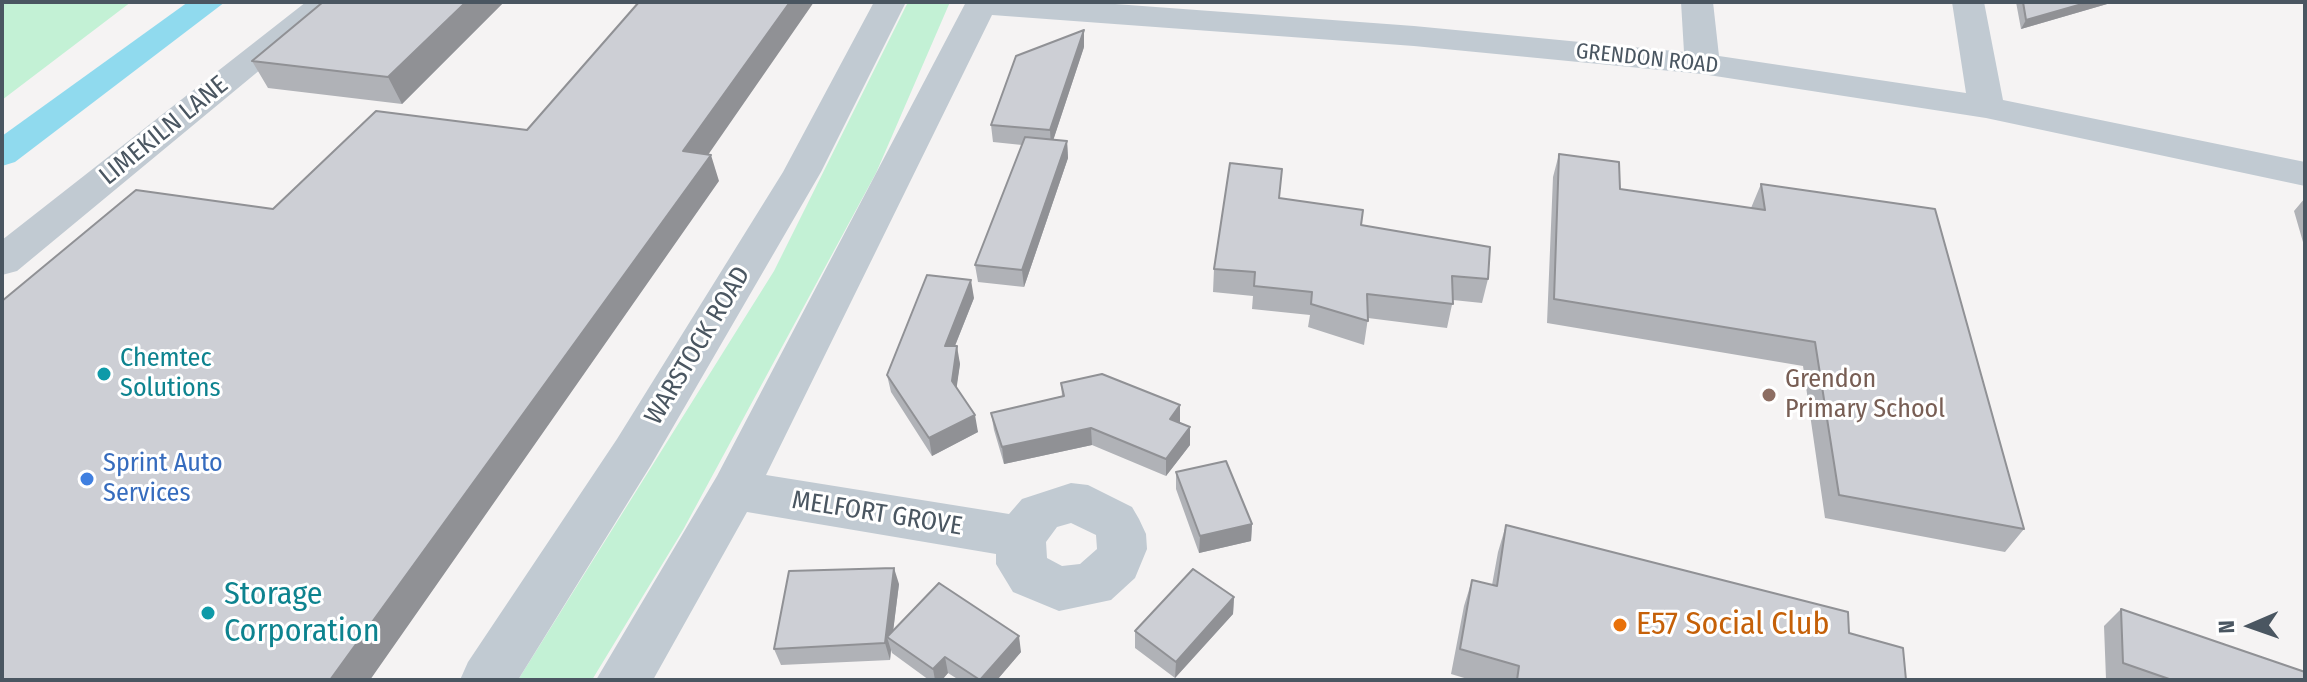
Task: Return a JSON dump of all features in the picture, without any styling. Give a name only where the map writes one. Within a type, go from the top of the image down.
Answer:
[{"type":"street","name":"LIMEKILN LANE","points":[[2,261],[326,2]]},
{"type":"street","name":"WARSTOCK ROAD","points":[[488,680],[634,452],[802,172],[890,2]]},
{"type":"street","points":[[1697,2],[1702,64]]},
{"type":"street","points":[[1968,2],[1986,107]]},
{"type":"street","points":[[624,680],[734,490],[982,3]]},
{"type":"street","name":"GRENDON ROAD","points":[[982,3],[1414,19],[1986,107],[2305,174]]},
{"type":"street","name":"MELFORT GROVE","points":[[734,490],[1020,537]]},
{"type":"green space","points":[[2,2],[131,2],[2,100]]},
{"type":"green space","points":[[908,2],[950,2],[876,173],[683,530],[592,680],[518,680],[774,271]]},
{"type":"building","points":[[323,2],[466,2],[388,77],[252,61]]},
{"type":"building","points":[[639,2],[790,2],[683,151],[711,155],[330,680],[2,680],[2,301],[136,190],[273,209],[376,111],[527,130]]},
{"type":"building","points":[[2023,2],[2089,2],[2026,20]]},
{"type":"building","points":[[1084,30],[1050,130],[991,125],[1016,56]]},
{"type":"building","points":[[1025,137],[1067,141],[1022,270],[975,265]]},
{"type":"building","points":[[1559,154],[1619,162],[1620,189],[1765,210],[1761,184],[1935,209],[2024,529],[1839,495],[1815,342],[1554,299]]},
{"type":"building","points":[[1230,163],[1282,169],[1279,198],[1363,210],[1361,225],[1490,247],[1488,279],[1452,276],[1453,304],[1367,294],[1368,321],[1311,304],[1312,292],[1254,286],[1255,272],[1214,269]]},
{"type":"building","points":[[927,275],[971,280],[945,346],[957,346],[952,381],[975,415],[929,438],[887,375]]},
{"type":"building","points":[[1102,374],[1180,405],[1170,419],[1190,427],[1166,459],[1091,428],[1002,447],[991,413],[1064,396],[1061,383]]},
{"type":"building","points":[[1226,461],[1252,524],[1200,536],[1176,472]]},
{"type":"building","name":"E57 Social Club","points":[[1506,525],[1848,612],[1849,633],[1903,648],[1906,680],[1517,680],[1519,666],[1460,649],[1472,580],[1497,586]]},
{"type":"building","points":[[894,568],[885,643],[774,649],[789,571]]},
{"type":"building","points":[[1193,569],[1234,597],[1176,662],[1135,631]]},
{"type":"building","points":[[939,583],[1019,636],[980,680],[945,657],[933,669],[887,637]]},
{"type":"building","points":[[2121,609],[2305,672],[2305,680],[2172,680],[2123,663]]},
{"type":"waterway","points":[[2,154],[209,2]]},
{"type":"place","name":"Chemtec Solutions","points":[[104,374]]},
{"type":"place","name":"Grendon Primary School","points":[[1769,395]]},
{"type":"place","name":"Sprint Auto Services","points":[[87,479]]},
{"type":"place","name":"Storage Corporation","points":[[208,613]]},
{"type":"place","name":"E57 Social Club","points":[[1620,625]]}]
